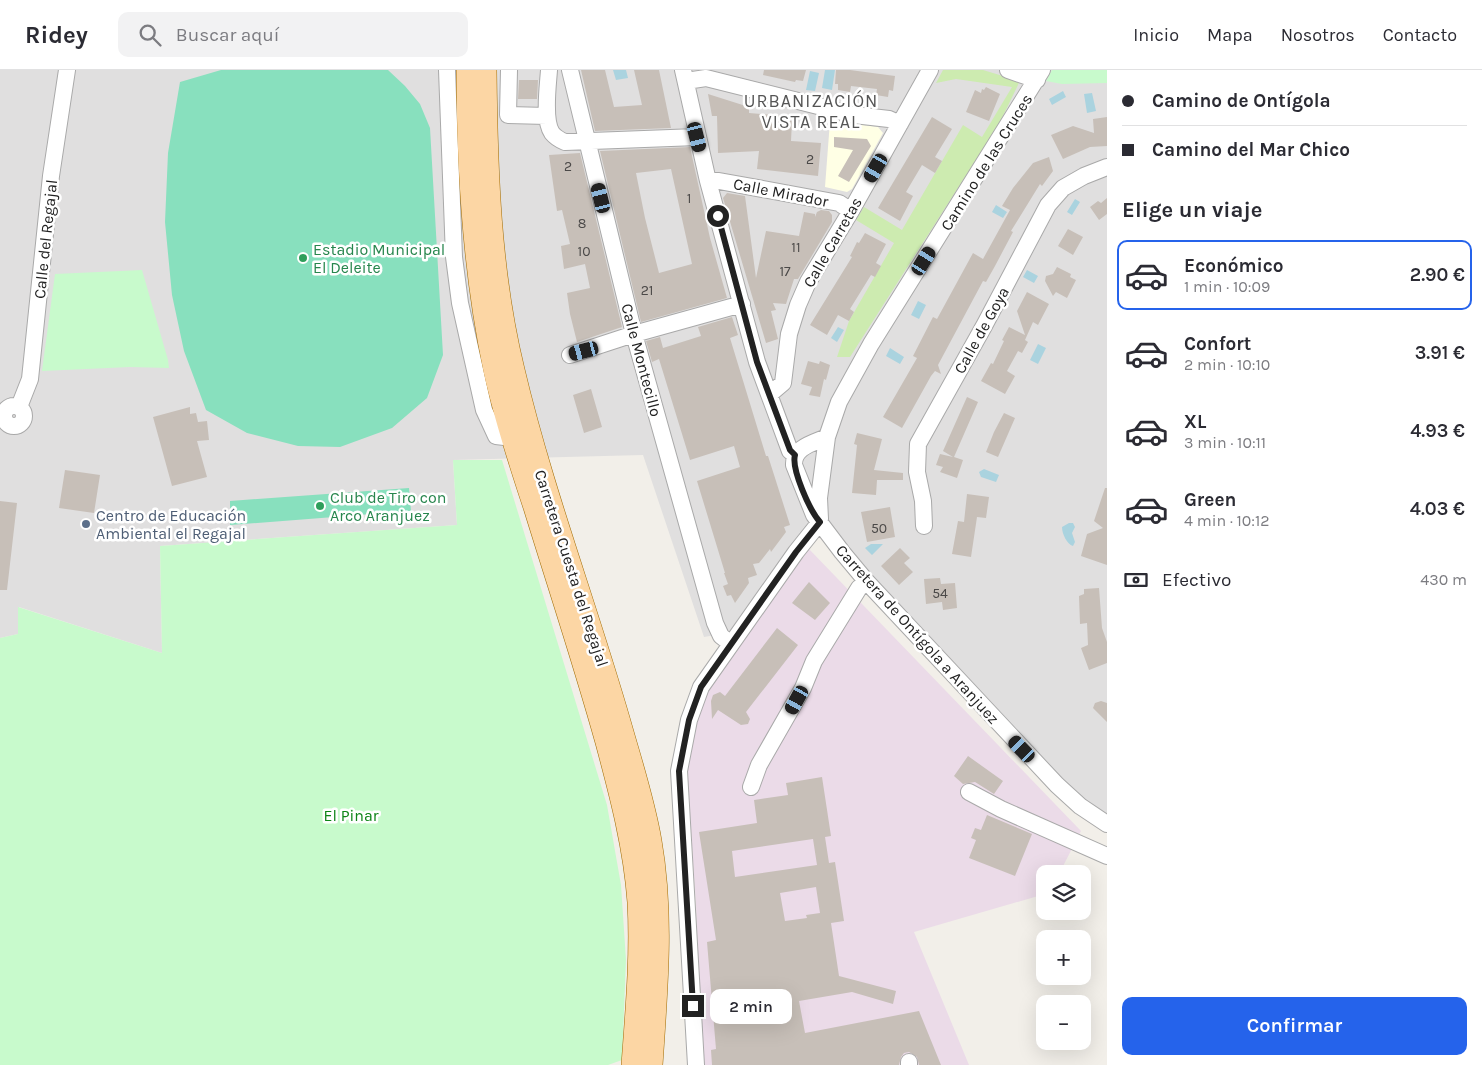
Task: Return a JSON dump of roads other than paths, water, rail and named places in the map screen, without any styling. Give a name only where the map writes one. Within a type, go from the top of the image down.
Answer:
[{"type":"main road","name":"Carretera Cuesta del Regajal","points":[[467,70],[469,179],[482,305],[494,371],[512,438],[594,698],[622,801],[638,900],[639,962],[632,1065]]},
{"type":"main road","name":"Carretera Cuesta del Regajal","points":[[486,70],[492,234],[513,366],[530,436],[614,700],[642,798],[651,842],[658,900],[659,962],[652,1065]]},
{"type":"street","name":"Calle del Regajal","points":[[2,421],[7,408],[19,407],[30,379],[51,176],[67,70]]},
{"type":"street","points":[[447,70],[454,257],[460,303],[484,410],[496,436],[512,438]]},
{"type":"street","points":[[508,115],[509,70]]},
{"type":"street","points":[[549,70],[547,116],[551,131],[557,138],[565,142],[697,137]]},
{"type":"street","name":"Calle Montecillo","points":[[570,70],[634,334],[715,623],[721,636],[730,644]]},
{"type":"street","name":"Calle Carretas","points":[[770,394],[783,383],[789,334],[808,282],[851,211],[930,70]]},
{"type":"street","points":[[1008,70],[1039,75]]},
{"type":"street","points":[[685,75],[706,78],[854,115],[889,119],[900,124]]},
{"type":"street","name":"Carretera de Ontígola a Aranjuez","points":[[685,75],[708,181],[757,362],[790,450],[800,457],[814,515],[867,582],[1057,785],[1080,806],[1107,824]]},
{"type":"street","name":"Camino de las Cruces","points":[[823,463],[827,437],[839,402],[871,344],[1039,75]]},
{"type":"street","points":[[487,134],[496,122],[508,115],[547,116]]},
{"type":"street","name":"Calle de Goya","points":[[924,526],[924,501],[917,472],[918,444],[984,326],[1048,205],[1063,188],[1084,176],[1107,167]]},
{"type":"street","name":"Calle Mirador","points":[[708,181],[719,181],[839,203],[851,211]]},
{"type":"street","points":[[570,355],[634,334],[742,304]]},
{"type":"street","points":[[800,457],[827,437]]},
{"type":"street","points":[[696,1065],[679,771],[689,720],[701,687],[796,552],[820,522],[819,498],[823,463],[818,449],[800,457]]},
{"type":"street","points":[[800,457],[804,476],[810,477],[815,475],[823,463]]},
{"type":"street","points":[[751,787],[759,765],[804,688],[814,661],[859,588],[867,582]]},
{"type":"street","points":[[968,792],[1001,809],[1107,856]]},
{"type":"water","points":[[613,70],[626,70],[628,78],[616,80]]},
{"type":"water","points":[[825,70],[835,70],[832,90],[822,88]]},
{"type":"water","points":[[810,71],[819,73],[815,91],[806,90]]},
{"type":"water","points":[[1063,91],[1066,97],[1052,105],[1049,99]]},
{"type":"water","points":[[1092,93],[1096,111],[1087,113],[1084,94]]},
{"type":"water","points":[[1075,199],[1080,202],[1072,215],[1067,212]]},
{"type":"water","points":[[996,205],[1007,212],[1003,218],[992,212]]},
{"type":"water","points":[[1027,270],[1038,276],[1034,283],[1023,277]]},
{"type":"water","points":[[918,301],[926,305],[919,319],[911,315]]},
{"type":"water","points":[[838,327],[844,330],[837,342],[831,338]]},
{"type":"water","points":[[1038,344],[1046,348],[1038,364],[1030,360]]},
{"type":"water","points":[[890,348],[904,357],[900,364],[886,356]]},
{"type":"water","points":[[984,469],[999,475],[996,482],[981,477],[979,472]]},
{"type":"water","points":[[1073,523],[1075,527],[1072,533],[1075,542],[1073,546],[1067,541],[1062,530],[1062,527]]},
{"type":"water","points":[[871,544],[883,544],[872,555],[865,548]]},
{"type":"place","name":"Estadio Municipal El Deleite","points":[[303,258]]},
{"type":"place","name":"Club de Tiro con Arco Aranjuez","points":[[320,506]]},
{"type":"place","name":"Centro de Educación Ambiental el Regajal","points":[[86,524]]},
{"type":"district","name":"URBANIZACIÓN VISTA REAL","points":[[811,111]]},
{"type":"park label","name":"El Pinar","points":[[351,815]]}]
